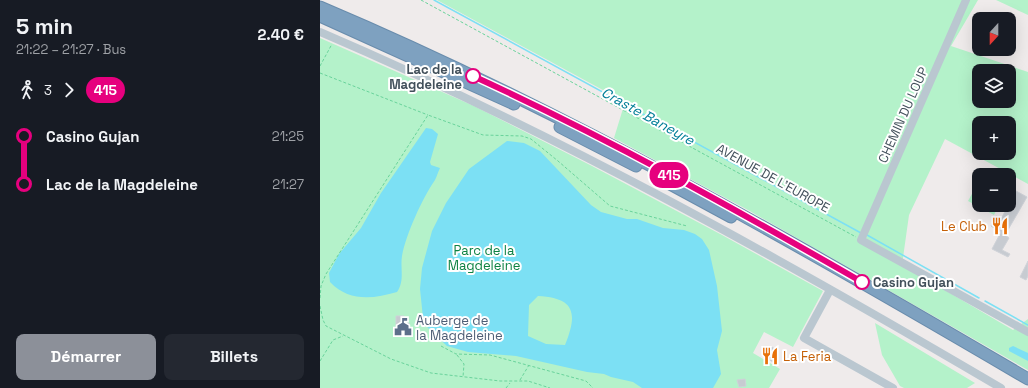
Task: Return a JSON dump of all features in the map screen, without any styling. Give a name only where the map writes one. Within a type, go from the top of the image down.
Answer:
[{"type":"highway","points":[[320,7],[483,80],[653,166],[804,249],[1026,378]]},
{"type":"highway","points":[[320,16],[516,105],[669,183],[804,258],[1028,387]]},
{"type":"street","name":"CHEMIN DU LOUP","points":[[861,240],[966,0]]},
{"type":"street","points":[[320,32],[409,70],[601,164],[830,290],[1001,388]]},
{"type":"street","points":[[861,240],[1028,332]]},
{"type":"street","points":[[830,290],[804,338],[893,388]]},
{"type":"path","name":"AVENUE DE L'EUROPE","points":[[421,0],[861,240]]},
{"type":"path","points":[[320,66],[336,38]]},
{"type":"path","points":[[320,73],[483,135],[522,136],[558,160],[610,206],[687,226]]},
{"type":"path","points":[[320,298],[321,286],[326,274],[428,115]]},
{"type":"path","points":[[320,306],[326,326],[399,362],[431,373],[442,375],[510,382],[528,381],[550,388]]},
{"type":"path","points":[[320,361],[334,340],[344,336]]},
{"type":"path","points":[[441,346],[456,354],[464,364],[463,378]]},
{"type":"path","points":[[456,354],[490,355],[586,381],[593,388]]},
{"type":"path","points":[[519,381],[530,365]]},
{"type":"path","points":[[506,388],[510,382]]},
{"type":"green space","points":[[437,0],[978,0],[951,46],[972,53],[972,56],[981,56],[1004,64],[972,64],[972,108],[1016,108],[1016,68],[1028,72],[1028,184],[1016,177],[1016,168],[998,168],[984,160],[1016,160],[1016,116],[972,116],[972,154],[945,139],[909,215],[902,265],[1013,330],[1028,319],[1028,370],[748,210],[614,138],[625,102]]},
{"type":"green space","points":[[996,0],[1028,0],[1028,15]]},
{"type":"green space","name":"Parc de la Magdeleine","points":[[320,38],[474,106],[592,166],[823,291],[793,347],[764,332],[753,353],[780,369],[769,388],[320,388]]},
{"type":"green space","points":[[972,194],[972,203],[968,201]]},
{"type":"green space","points":[[988,212],[996,212],[994,215]]},
{"type":"green space","points":[[875,323],[975,383],[967,388],[904,388],[900,386],[882,355]]},
{"type":"water","points":[[426,128],[432,129],[438,134],[430,162],[431,165],[440,168],[420,206],[407,237],[402,256],[402,279],[399,288],[397,292],[370,297],[353,296],[345,293],[330,282],[329,273],[339,254],[361,228],[381,193]]},
{"type":"water","points":[[507,141],[524,143],[540,151],[591,205],[601,212],[627,219],[637,219],[663,228],[684,230],[695,234],[702,239],[709,250],[717,286],[722,331],[717,350],[721,374],[713,388],[642,388],[633,382],[604,374],[587,372],[516,356],[468,352],[447,346],[426,326],[423,318],[420,289],[422,268],[432,231],[446,203],[469,169]],"holes":[[[538,296],[560,300],[570,309],[572,316],[571,324],[565,345],[546,344],[528,336],[529,305]]]},
{"type":"water","points":[[1013,346],[1028,353],[1028,361],[1009,351],[1009,348]]},
{"type":"building","points":[[1016,191],[1027,197],[1005,235],[1009,238],[1002,250],[1010,254],[1008,257],[992,249],[1001,232],[991,226],[996,216],[1001,219],[1005,212],[1016,212]]},
{"type":"building","points":[[1028,261],[1028,276],[1026,280],[1020,277]]},
{"type":"building","name":"Auberge de la Magdeleine","points":[[396,316],[404,316],[404,323],[409,323],[409,331],[396,332]]},
{"type":"building","points":[[772,347],[776,350],[773,356],[775,357],[773,362],[763,356]]},
{"type":"building","points":[[745,379],[746,386],[739,387],[737,380]]},
{"type":"waterway","name":"Craste Baneyre","points":[[434,0],[861,233]]},
{"type":"waterway","name":"Craste Baneyre","points":[[867,235],[979,298]]},
{"type":"waterway","name":"Craste Baneyre","points":[[985,301],[1028,325]]},
{"type":"bus line","name":"415","points":[[473,76],[594,135],[710,196],[862,282]]},
{"type":"place","name":"Lac de la Magdeleine","points":[[473,76]]},
{"type":"place","name":"Le Club","points":[[1000,226]]},
{"type":"place","name":"Casino Gujan","points":[[862,282]]},
{"type":"place","name":"Auberge de la Magdeleine","points":[[403,327]]},
{"type":"place","name":"La Feria","points":[[770,356]]}]
